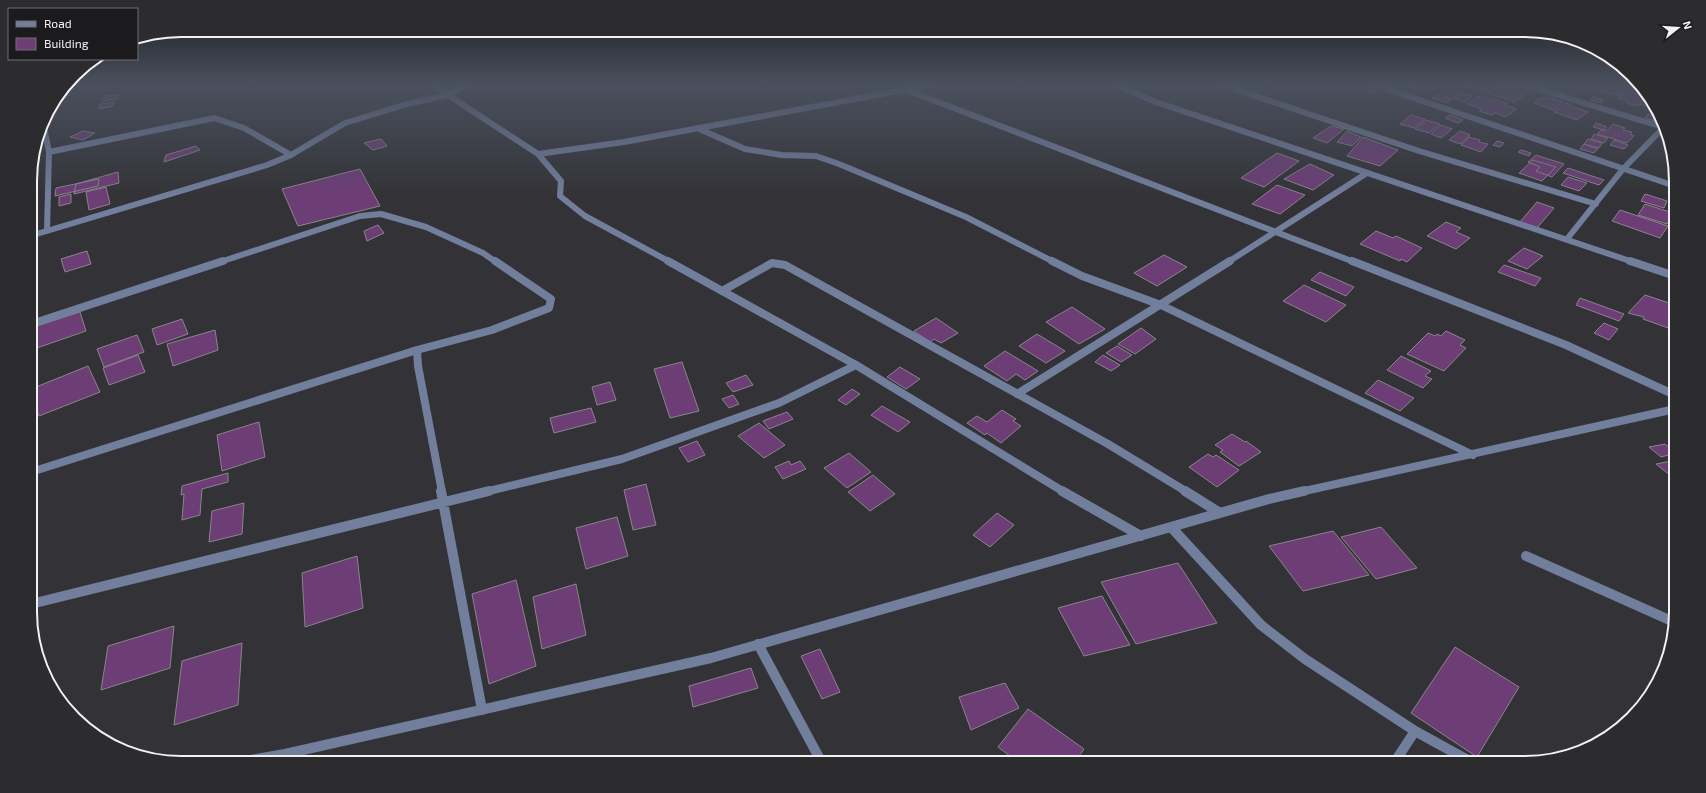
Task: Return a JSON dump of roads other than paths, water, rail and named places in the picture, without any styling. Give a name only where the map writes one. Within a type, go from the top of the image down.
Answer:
[{"type":"street","points":[[49,152],[195,122]]},
{"type":"street","points":[[231,122],[249,130],[291,155]]},
{"type":"street","points":[[37,234],[267,165],[291,155],[348,122]]},
{"type":"street","points":[[489,122],[538,154],[561,181],[560,196],[566,203],[601,226],[614,231],[856,365],[1068,495],[1141,536]]},
{"type":"street","points":[[538,154],[624,142],[729,122]]},
{"type":"street","points":[[992,122],[1276,231],[1566,345],[1669,392]]},
{"type":"street","points":[[1215,122],[1669,274]]},
{"type":"street","points":[[1333,122],[1419,151],[1596,204]]},
{"type":"street","points":[[1484,122],[1669,184]]},
{"type":"street","points":[[697,128],[744,149],[782,155],[816,156],[840,164],[966,217],[1082,276],[1161,305],[1473,455]]},
{"type":"street","points":[[1568,239],[1623,169],[1660,132]]},
{"type":"street","points":[[45,134],[49,152],[47,231]]},
{"type":"street","points":[[1017,394],[1161,305],[1367,173]]},
{"type":"street","points":[[37,322],[360,216],[381,214],[426,227],[483,253],[551,299],[549,308],[522,319],[418,350],[37,470]]},
{"type":"street","points":[[722,291],[772,263],[778,263],[1108,444],[1220,513]]},
{"type":"street","points":[[418,350],[418,366],[482,710]]},
{"type":"street","points":[[37,602],[104,584],[622,459],[779,403],[856,365]]},
{"type":"street","points":[[297,756],[482,710],[712,658],[1269,500],[1669,410]]},
{"type":"street","points":[[1171,527],[1261,625],[1304,659],[1415,731],[1460,756]]},
{"type":"street","points":[[1526,556],[1669,620]]},
{"type":"street","points":[[758,644],[818,756]]},
{"type":"street","points":[[1399,756],[1415,731]]}]
